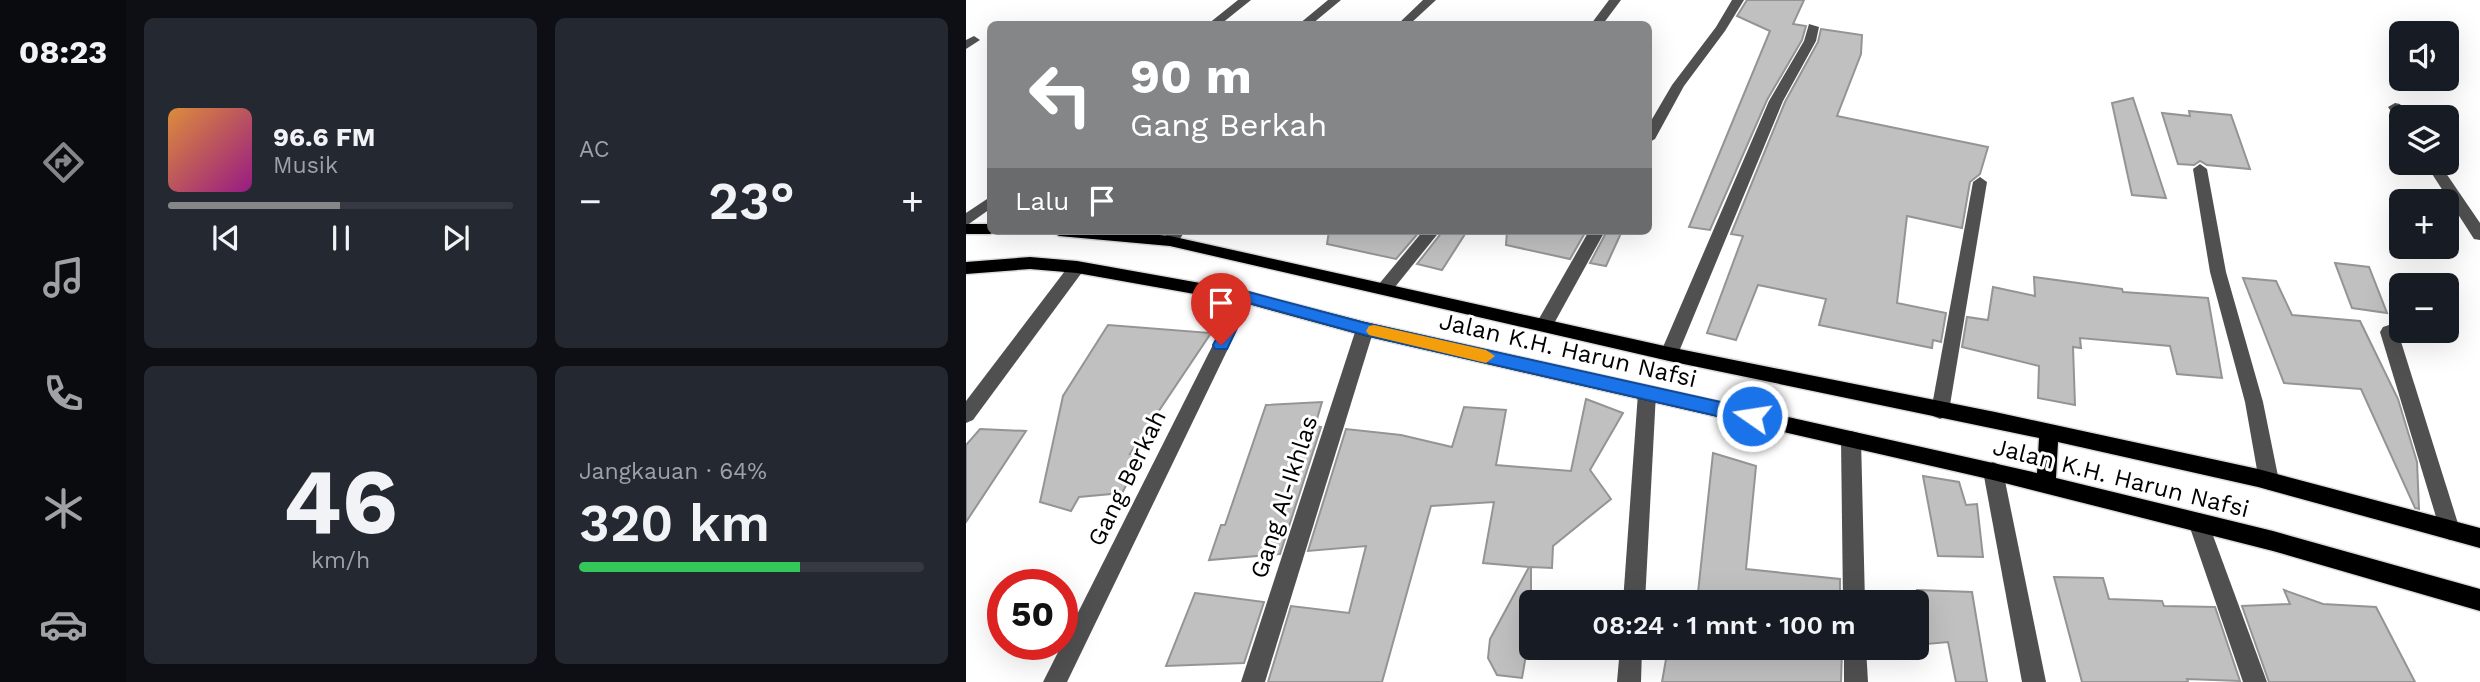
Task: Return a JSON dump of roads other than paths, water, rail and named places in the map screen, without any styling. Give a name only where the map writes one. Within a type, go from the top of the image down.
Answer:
[{"type":"main road","points":[[966,229],[987,229]]},
{"type":"main road","name":"Jalan K.H. Harun Nafsi","points":[[1150,235],[1173,236],[1669,354],[2049,432],[2269,481],[2480,538]]},
{"type":"main road","name":"Jalan K.H. Harun Nafsi","points":[[966,268],[1030,263],[1077,267],[1245,297],[1365,329],[2046,484],[2198,522],[2480,600]]},
{"type":"main road","points":[[2046,484],[2049,432]]},
{"type":"street","points":[[1218,21],[1245,0]]},
{"type":"street","points":[[1309,21],[1335,0]]},
{"type":"street","points":[[1407,21],[1430,0]]},
{"type":"street","points":[[1599,21],[1615,0]]},
{"type":"street","points":[[1652,132],[1678,85],[1738,0]]},
{"type":"street","points":[[1669,354],[1776,101],[1810,41],[1813,27]]},
{"type":"street","points":[[2200,169],[2218,272],[2254,402],[2269,481]]},
{"type":"street","points":[[2440,175],[2480,235]]},
{"type":"street","points":[[1940,411],[1980,182]]},
{"type":"street","points":[[966,221],[987,204]]},
{"type":"street","points":[[1385,288],[1429,235]]},
{"type":"street","points":[[1545,324],[1595,235]]},
{"type":"street","points":[[966,415],[1077,267]]},
{"type":"street","name":"Gang Berkah","points":[[1055,682],[1245,297]]},
{"type":"street","name":"Gang Al-Ikhlas","points":[[1253,682],[1365,329]]},
{"type":"street","points":[[2392,343],[2450,530]]},
{"type":"street","points":[[1635,590],[1647,393]]},
{"type":"street","points":[[1851,439],[1854,590]]},
{"type":"street","points":[[1993,471],[2034,682]]},
{"type":"street","points":[[2198,522],[2255,682]]},
{"type":"street","points":[[1629,682],[1630,660]]},
{"type":"street","points":[[1855,660],[1856,682]]}]
